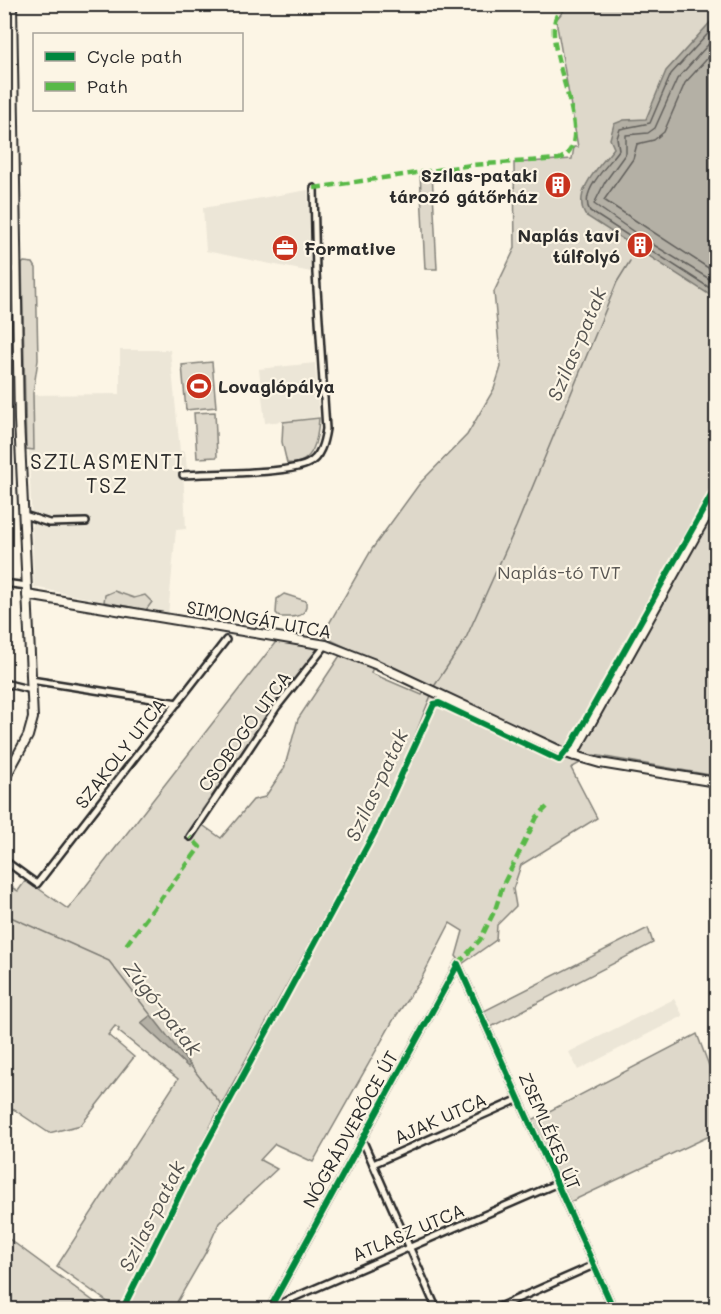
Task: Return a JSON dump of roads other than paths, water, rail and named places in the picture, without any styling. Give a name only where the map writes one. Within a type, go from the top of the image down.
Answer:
[{"type":"main road","points":[[4,780],[31,728],[32,690],[19,420],[12,4]]},
{"type":"main road","name":"SIMONGÁT UTCA","points":[[27,591],[326,645],[375,664],[573,756],[629,768],[717,782]]},
{"type":"street","points":[[183,475],[309,464],[324,443],[326,429],[316,273],[314,188]]},
{"type":"street","points":[[4,270],[17,269]]},
{"type":"street","points":[[573,756],[717,500]]},
{"type":"street","points":[[24,515],[49,523],[86,522]]},
{"type":"street","name":"SIMONGÁT UTCA","points":[[4,583],[27,591]]},
{"type":"street","name":"SZAKOLY UTCA","points":[[4,860],[37,884],[226,640]]},
{"type":"street","name":"CSOBOGÓ UTCA","points":[[190,837],[276,708],[326,645]]},
{"type":"street","points":[[31,680],[178,703]]},
{"type":"street","points":[[4,683],[32,690]]},
{"type":"street","points":[[4,760],[14,763]]},
{"type":"street","name":"ZSEMLÉKES ÚT","points":[[458,964],[614,1310]]},
{"type":"street","name":"NÓGRÁDVERŐCE ÚT","points":[[270,1309],[458,964]]},
{"type":"street","name":"AJAK UTCA","points":[[373,1164],[519,1099]]},
{"type":"street","points":[[362,1139],[437,1310]]},
{"type":"street","name":"ATLASZ UTCA","points":[[270,1309],[558,1183]]},
{"type":"street","points":[[492,1310],[594,1265]]},
{"type":"water","points":[[716,16],[716,299],[585,215],[582,197],[589,179],[614,148],[610,139],[614,124],[624,120],[646,119],[666,71]]},
{"type":"water","points":[[151,1015],[190,1065],[188,1067],[141,1023]]},
{"type":"waterway","name":"Szilas-patak","points":[[433,688],[466,638],[516,527],[617,282],[630,261]]},
{"type":"waterway","name":"Szilas-patak","points":[[119,1310],[221,1105],[391,795],[432,693]]},
{"type":"waterway","name":"Zúgó-patak","points":[[4,914],[109,961],[150,1014]]},
{"type":"waterway","name":"Zúgó-patak","points":[[190,1065],[221,1104]]},
{"type":"place","name":"Szilas-pataki tározó gátőrház","points":[[558,185]]},
{"type":"place","name":"Naplás tavi túlfolyó","points":[[640,245]]},
{"type":"place","name":"Formative","points":[[285,248]]},
{"type":"place","name":"Lovaglópálya","points":[[199,386]]},
{"type":"district","name":"SZILASMENTI TSZ","points":[[107,472]]},
{"type":"park label","name":"Naplás-tó TVT","points":[[559,572]]}]
